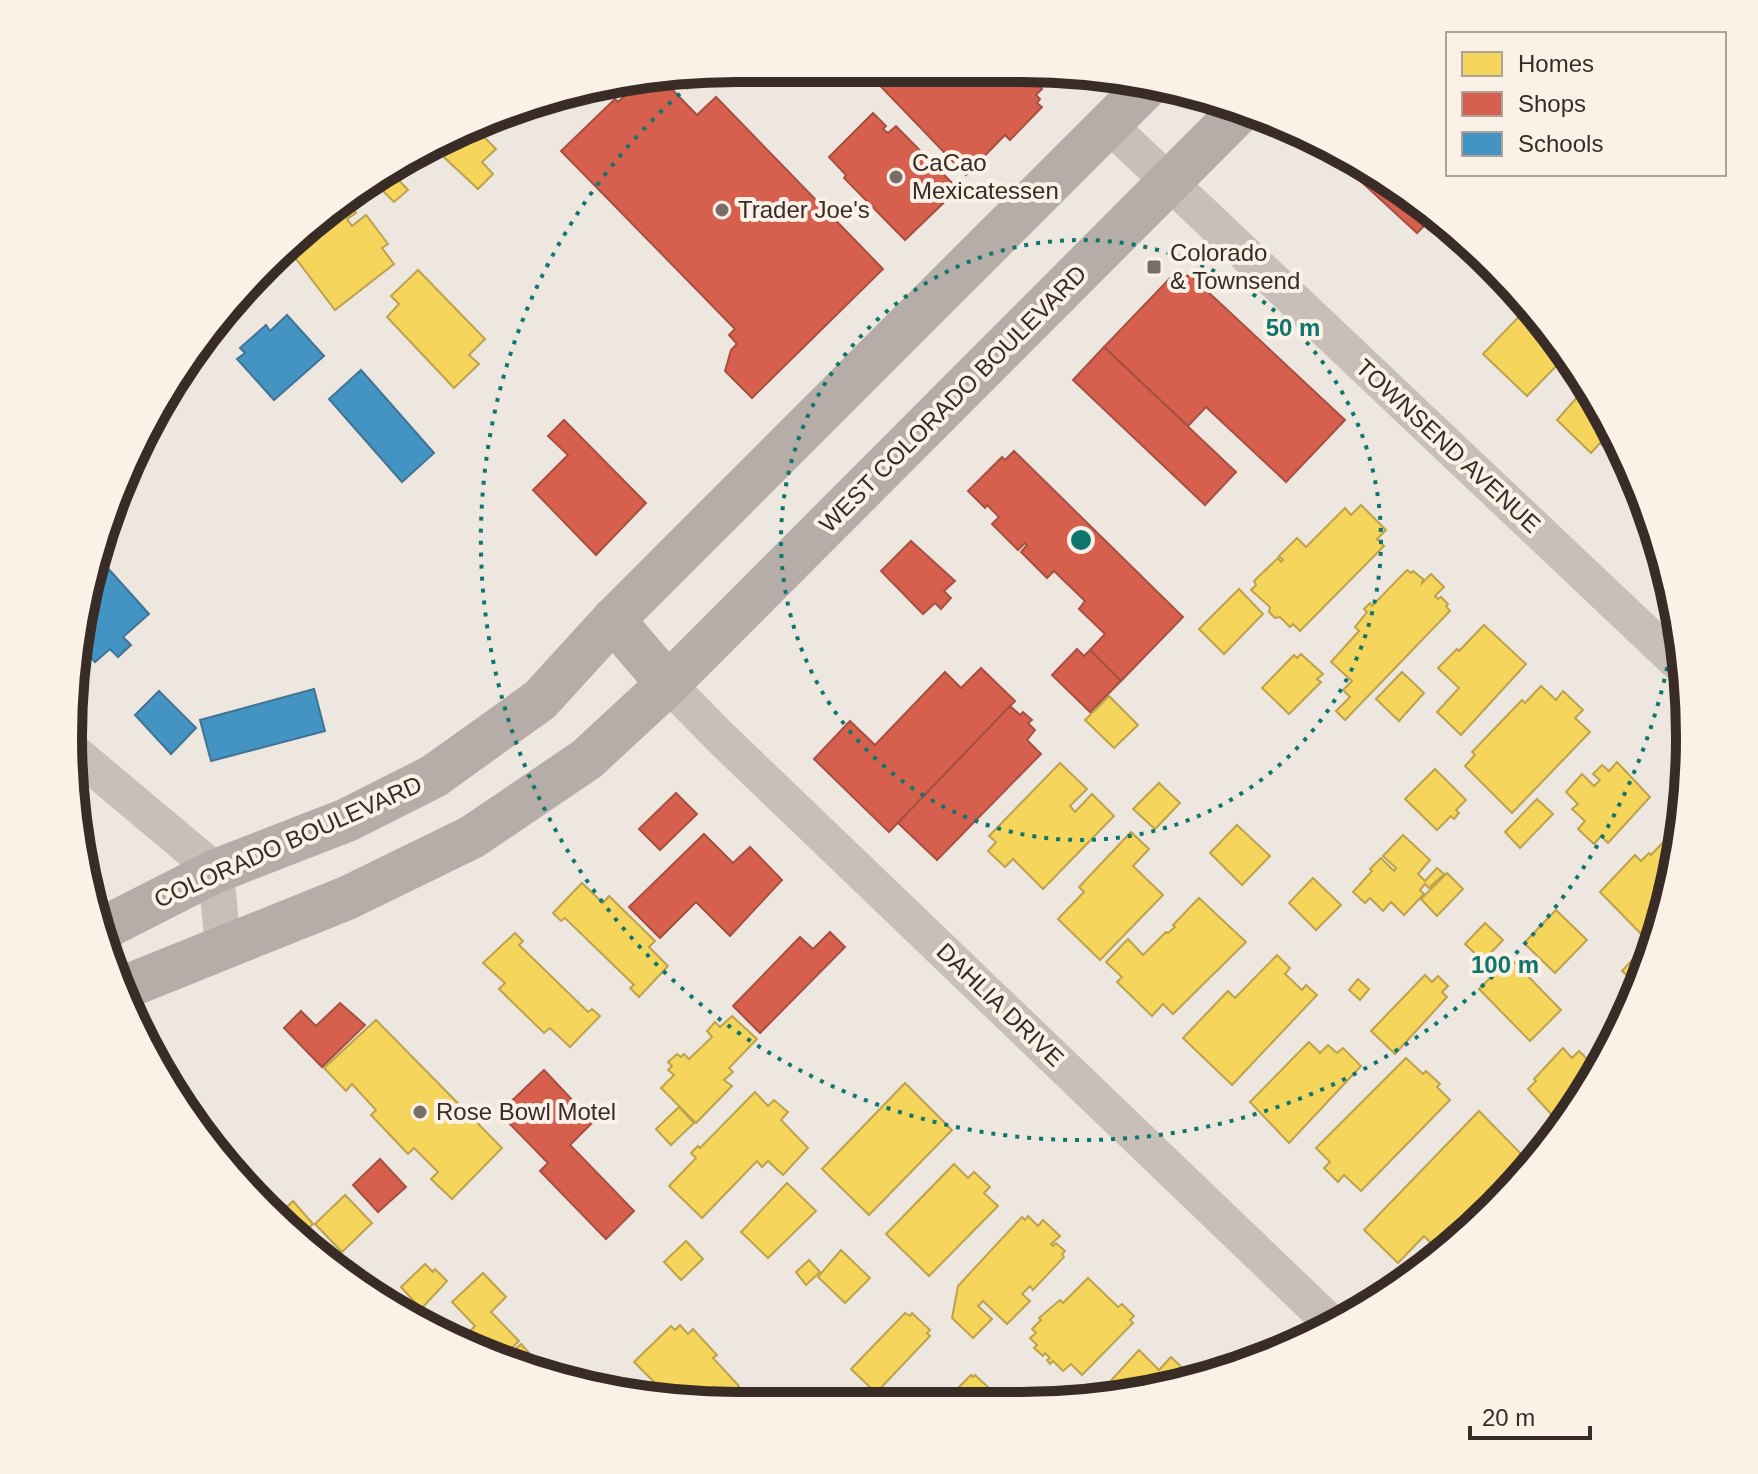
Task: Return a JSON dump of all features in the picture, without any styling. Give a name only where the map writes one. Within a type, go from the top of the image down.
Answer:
[{"type":"main road","points":[[131,985],[347,898],[472,837],[587,759],[668,684],[613,620],[1140,93]]},
{"type":"main road","name":"WEST COLORADO BOULEVARD","points":[[668,684],[1234,118]]},
{"type":"main road","name":"COLORADO BOULEVARD","points":[[110,925],[216,871],[347,820],[434,776],[540,700],[613,620]]},
{"type":"street","name":"TOWNSEND AVENUE","points":[[1109,125],[1670,656]]},
{"type":"street","name":"DAHLIA DRIVE","points":[[668,684],[1324,1317]]},
{"type":"street","points":[[83,759],[216,871],[223,948]]},
{"type":"building: Homes","points":[[481,134],[496,149],[482,162],[493,174],[478,189],[440,154]]},
{"type":"building: Homes","points":[[397,178],[408,190],[394,202],[382,190]]},
{"type":"building: Homes","points":[[351,207],[356,213],[347,219],[352,226],[366,215],[388,244],[382,248],[394,264],[335,310],[294,256]]},
{"type":"building: Homes","points":[[418,270],[485,339],[469,355],[479,364],[454,388],[387,317],[399,304],[391,296]]},
{"type":"building: Homes","points":[[1521,314],[1559,363],[1527,396],[1483,354]]},
{"type":"building: Homes","points":[[1579,395],[1610,450],[1600,443],[1591,453],[1557,420]]},
{"type":"building: Homes","points":[[1361,505],[1386,530],[1377,539],[1384,546],[1300,631],[1293,624],[1290,627],[1280,617],[1275,618],[1269,612],[1270,607],[1251,590],[1256,585],[1254,581],[1278,558],[1281,562],[1283,560],[1279,556],[1297,538],[1306,547],[1345,508],[1351,515]]},
{"type":"building: Homes","points":[[1407,570],[1423,579],[1422,583],[1431,574],[1444,587],[1435,596],[1448,604],[1446,606],[1450,611],[1345,720],[1336,711],[1350,697],[1343,690],[1352,681],[1331,662],[1359,631],[1355,627],[1367,612],[1364,609],[1370,603],[1372,606]]},
{"type":"building: Homes","points":[[1239,589],[1263,614],[1224,654],[1199,629]]},
{"type":"building: Homes","points":[[1484,625],[1526,664],[1461,735],[1437,712],[1459,688],[1438,668]]},
{"type":"building: Homes","points":[[1301,654],[1323,674],[1317,679],[1321,682],[1289,714],[1262,688],[1294,655],[1297,658]]},
{"type":"building: Homes","points":[[1402,672],[1424,693],[1399,721],[1376,699]]},
{"type":"building: Homes","points":[[1541,686],[1556,700],[1563,691],[1583,710],[1575,718],[1590,732],[1512,813],[1465,766],[1475,755],[1472,752],[1522,700],[1525,703]]},
{"type":"building: Homes","points":[[1109,696],[1138,725],[1114,748],[1085,720]]},
{"type":"building: Homes","points":[[1617,762],[1650,797],[1608,843],[1601,836],[1594,844],[1578,829],[1585,821],[1572,809],[1578,804],[1566,792],[1582,774],[1594,786],[1600,780],[1593,774],[1602,765],[1609,771]]},
{"type":"building: Homes","points":[[1060,763],[1087,789],[1070,806],[1075,812],[1092,794],[1114,816],[1043,889],[1013,859],[1005,867],[988,851],[996,842],[989,836]]},
{"type":"building: Homes","points":[[1435,769],[1466,800],[1456,810],[1459,813],[1454,819],[1451,816],[1437,830],[1405,799]]},
{"type":"building: Homes","points":[[1159,783],[1180,803],[1155,829],[1133,809]]},
{"type":"building: Homes","points":[[1537,799],[1553,814],[1520,848],[1505,832]]},
{"type":"building: Homes","points":[[1237,825],[1270,856],[1242,885],[1210,853]]},
{"type":"building: Homes","points":[[1131,832],[1149,849],[1133,866],[1163,895],[1100,960],[1058,919],[1084,892],[1079,887]]},
{"type":"building: Homes","points":[[1403,835],[1430,860],[1418,874],[1425,881],[1437,868],[1444,874],[1429,888],[1425,884],[1420,890],[1424,894],[1404,915],[1391,902],[1383,911],[1370,898],[1365,903],[1353,892],[1381,858],[1394,871],[1396,868],[1383,856]]},
{"type":"building: Homes","points":[[1667,837],[1654,907],[1644,937],[1600,892],[1635,855],[1641,861],[1649,853],[1651,855]]},
{"type":"building: Homes","points":[[1447,873],[1463,889],[1437,916],[1421,899]]},
{"type":"building: Homes","points":[[1313,878],[1341,905],[1316,930],[1289,903]]},
{"type":"building: Homes","points":[[582,883],[603,903],[609,896],[655,941],[649,947],[668,966],[639,997],[630,988],[634,985],[565,918],[561,921],[553,913]]},
{"type":"building: Homes","points":[[1199,898],[1246,942],[1173,1014],[1163,1004],[1152,1016],[1117,982],[1122,977],[1106,962],[1128,939],[1143,955],[1175,927],[1173,925]]},
{"type":"building: Homes","points":[[1556,910],[1587,940],[1555,973],[1524,943]]},
{"type":"building: Homes","points":[[1485,923],[1503,940],[1483,961],[1465,944]]},
{"type":"building: Homes","points":[[515,933],[523,941],[519,945],[588,1012],[592,1009],[600,1016],[570,1047],[550,1028],[544,1033],[499,989],[505,983],[483,963]]},
{"type":"building: Homes","points":[[1639,952],[1630,978],[1622,971]]},
{"type":"building: Homes","points":[[1277,955],[1290,968],[1285,974],[1302,990],[1306,985],[1317,995],[1232,1085],[1183,1038],[1228,991],[1235,998]]},
{"type":"building: Homes","points":[[1510,958],[1561,1010],[1530,1041],[1479,989]]},
{"type":"building: Homes","points":[[1425,975],[1432,982],[1438,976],[1448,986],[1442,992],[1447,997],[1395,1054],[1371,1031]]},
{"type":"building: Homes","points":[[1358,979],[1369,989],[1360,1000],[1349,990]]},
{"type":"building: Homes","points":[[732,1016],[757,1039],[729,1068],[733,1072],[724,1080],[732,1086],[696,1123],[661,1088],[674,1075],[668,1070],[672,1066],[668,1062],[677,1054],[681,1057],[684,1054],[689,1059],[712,1037],[707,1031],[715,1022],[720,1027]]},
{"type":"building: Homes","name":"Rose Bowl Motel","points":[[376,1020],[502,1148],[452,1199],[431,1179],[438,1172],[414,1148],[408,1154],[371,1115],[376,1110],[352,1084],[346,1091],[324,1068]]},
{"type":"building: Homes","points":[[1309,1042],[1320,1053],[1328,1045],[1337,1053],[1343,1048],[1361,1066],[1289,1143],[1250,1102]]},
{"type":"building: Homes","points":[[1563,1048],[1572,1058],[1579,1051],[1589,1061],[1566,1101],[1553,1116],[1528,1089],[1536,1081],[1534,1079]]},
{"type":"building: Homes","points":[[1406,1058],[1440,1084],[1437,1087],[1450,1100],[1361,1191],[1344,1175],[1338,1182],[1324,1168],[1330,1162],[1316,1148]]},
{"type":"building: Homes","points":[[905,1083],[952,1130],[869,1215],[822,1169]]},
{"type":"building: Homes","points":[[755,1092],[768,1106],[774,1100],[788,1112],[781,1120],[808,1148],[783,1175],[768,1161],[762,1167],[757,1161],[702,1218],[669,1186],[696,1158],[691,1153],[698,1146],[700,1148]]},
{"type":"building: Homes","points":[[679,1107],[694,1123],[671,1145],[656,1129]]},
{"type":"building: Homes","points":[[1479,1111],[1524,1156],[1484,1200],[1434,1246],[1424,1236],[1398,1263],[1364,1230]]},
{"type":"building: Homes","points":[[954,1164],[968,1178],[974,1172],[990,1187],[984,1193],[998,1206],[929,1276],[886,1234]]},
{"type":"building: Homes","points":[[787,1183],[816,1211],[768,1258],[741,1232]]},
{"type":"building: Homes","points":[[345,1195],[372,1223],[342,1252],[315,1224]]},
{"type":"building: Homes","points":[[293,1201],[313,1224],[306,1230],[284,1209]]},
{"type":"building: Homes","points":[[1028,1216],[1038,1226],[1043,1220],[1060,1236],[1051,1244],[1056,1243],[1065,1251],[1062,1254],[1064,1257],[1033,1290],[1030,1286],[1022,1294],[1030,1301],[1007,1324],[983,1301],[978,1306],[992,1319],[973,1338],[952,1318],[958,1286],[1022,1217],[1025,1220]]},
{"type":"building: Homes","points":[[686,1241],[703,1259],[681,1280],[664,1262]]},
{"type":"building: Homes","points":[[841,1250],[870,1278],[845,1303],[818,1277]]},
{"type":"building: Homes","points":[[809,1260],[820,1272],[806,1285],[796,1272]]},
{"type":"building: Homes","points":[[425,1264],[447,1281],[421,1309],[401,1287]]},
{"type":"building: Homes","points":[[483,1273],[506,1297],[491,1312],[519,1341],[509,1351],[468,1333],[475,1326],[452,1302]]},
{"type":"building: Homes","points":[[1088,1278],[1118,1307],[1122,1304],[1134,1316],[1130,1320],[1133,1323],[1082,1375],[1071,1364],[1063,1371],[1053,1361],[1050,1364],[1047,1360],[1050,1358],[1034,1348],[1037,1345],[1030,1338],[1036,1333],[1032,1329],[1041,1320],[1039,1318],[1060,1300],[1063,1303]]},
{"type":"building: Homes","points":[[905,1313],[910,1316],[912,1313],[930,1330],[927,1333],[930,1336],[877,1392],[851,1369]]},
{"type":"building: Homes","points":[[680,1325],[688,1334],[693,1329],[717,1355],[713,1358],[739,1386],[733,1392],[719,1392],[714,1387],[709,1391],[659,1387],[634,1362],[671,1326],[675,1330]]},
{"type":"building: Homes","points":[[521,1344],[531,1355],[528,1358],[513,1352]]},
{"type":"building: Homes","points":[[1139,1350],[1159,1370],[1171,1357],[1186,1371],[1149,1379],[1106,1386]]},
{"type":"building: Homes","points":[[971,1375],[991,1390],[989,1392],[954,1392]]},
{"type":"building: Shops","points":[[877,82],[1036,82],[1042,89],[1036,95],[1040,99],[1037,103],[1042,107],[1010,140],[1005,135],[966,175]]},
{"type":"building: Shops","name":"Trader Joe's","points":[[669,86],[697,115],[716,97],[883,269],[752,398],[725,371],[731,350],[737,344],[729,335],[735,329],[561,151],[615,99],[618,102],[629,92]]},
{"type":"building: Shops","name":"CaCao Mexicatessen","points":[[873,113],[886,126],[883,129],[888,133],[896,126],[958,189],[905,240],[844,178],[846,175],[829,157]]},
{"type":"building: Shops","points":[[1348,169],[1427,223],[1417,233]]},
{"type":"building: Shops","points":[[1173,275],[1191,276],[1345,420],[1286,482],[1206,407],[1188,426],[1104,347]]},
{"type":"building: Shops","points":[[1104,347],[1236,472],[1205,505],[1073,380]]},
{"type":"building: Shops","points":[[564,420],[646,503],[596,555],[533,490],[568,455],[548,436]]},
{"type":"building: Shops","points":[[1014,451],[1183,617],[1121,681],[1090,650],[1105,634],[1079,609],[1085,601],[1054,571],[1047,578],[1021,552],[1027,545],[1025,543],[1018,550],[992,524],[999,517],[968,491],[1002,457],[1005,460]]},
{"type":"building: Shops","points":[[911,541],[955,581],[944,591],[951,598],[941,609],[935,603],[923,614],[881,571]]},
{"type":"building: Shops","points":[[1077,649],[1084,656],[1090,650],[1121,681],[1090,712],[1052,675]]},
{"type":"building: Shops","points":[[981,668],[1015,701],[889,832],[814,759],[850,721],[875,745],[945,672],[961,688]]},
{"type":"building: Shops","points":[[1010,706],[1032,720],[1028,723],[1035,730],[1027,740],[1041,754],[937,860],[898,823]]},
{"type":"building: Shops","points":[[676,793],[697,814],[660,850],[639,829]]},
{"type":"building: Shops","points":[[704,834],[733,863],[750,847],[782,880],[730,936],[696,902],[660,938],[629,907]]},
{"type":"building: Shops","points":[[830,932],[845,947],[760,1033],[733,1006],[800,937],[813,949]]},
{"type":"building: Shops","points":[[340,1003],[365,1025],[322,1067],[284,1028],[301,1011],[316,1026]]},
{"type":"building: Shops","points":[[544,1070],[593,1122],[570,1145],[634,1211],[606,1239],[540,1171],[548,1163],[499,1113]]},
{"type":"building: Shops","points":[[380,1159],[406,1187],[378,1212],[353,1185]]},
{"type":"building: Schools","points":[[287,315],[324,356],[274,400],[237,359],[245,353],[240,348],[266,325],[270,331]]},
{"type":"building: Schools","points":[[361,370],[434,453],[402,482],[329,399]]},
{"type":"building: Schools","points":[[105,565],[149,614],[123,637],[131,645],[118,657],[110,649],[95,662],[88,654]]},
{"type":"building: Schools","points":[[314,689],[325,731],[211,761],[200,720]]},
{"type":"building: Schools","points":[[159,691],[196,728],[171,754],[135,715]]},
{"type":"place","name":"CaCao Mexicatessen","points":[[896,177]]},
{"type":"place","name":"Trader Joe's","points":[[722,210]]},
{"type":"place","name":"Colorado & Townsend","points":[[1154,267]]},
{"type":"place","name":"Rose Bowl Motel","points":[[420,1112]]}]
